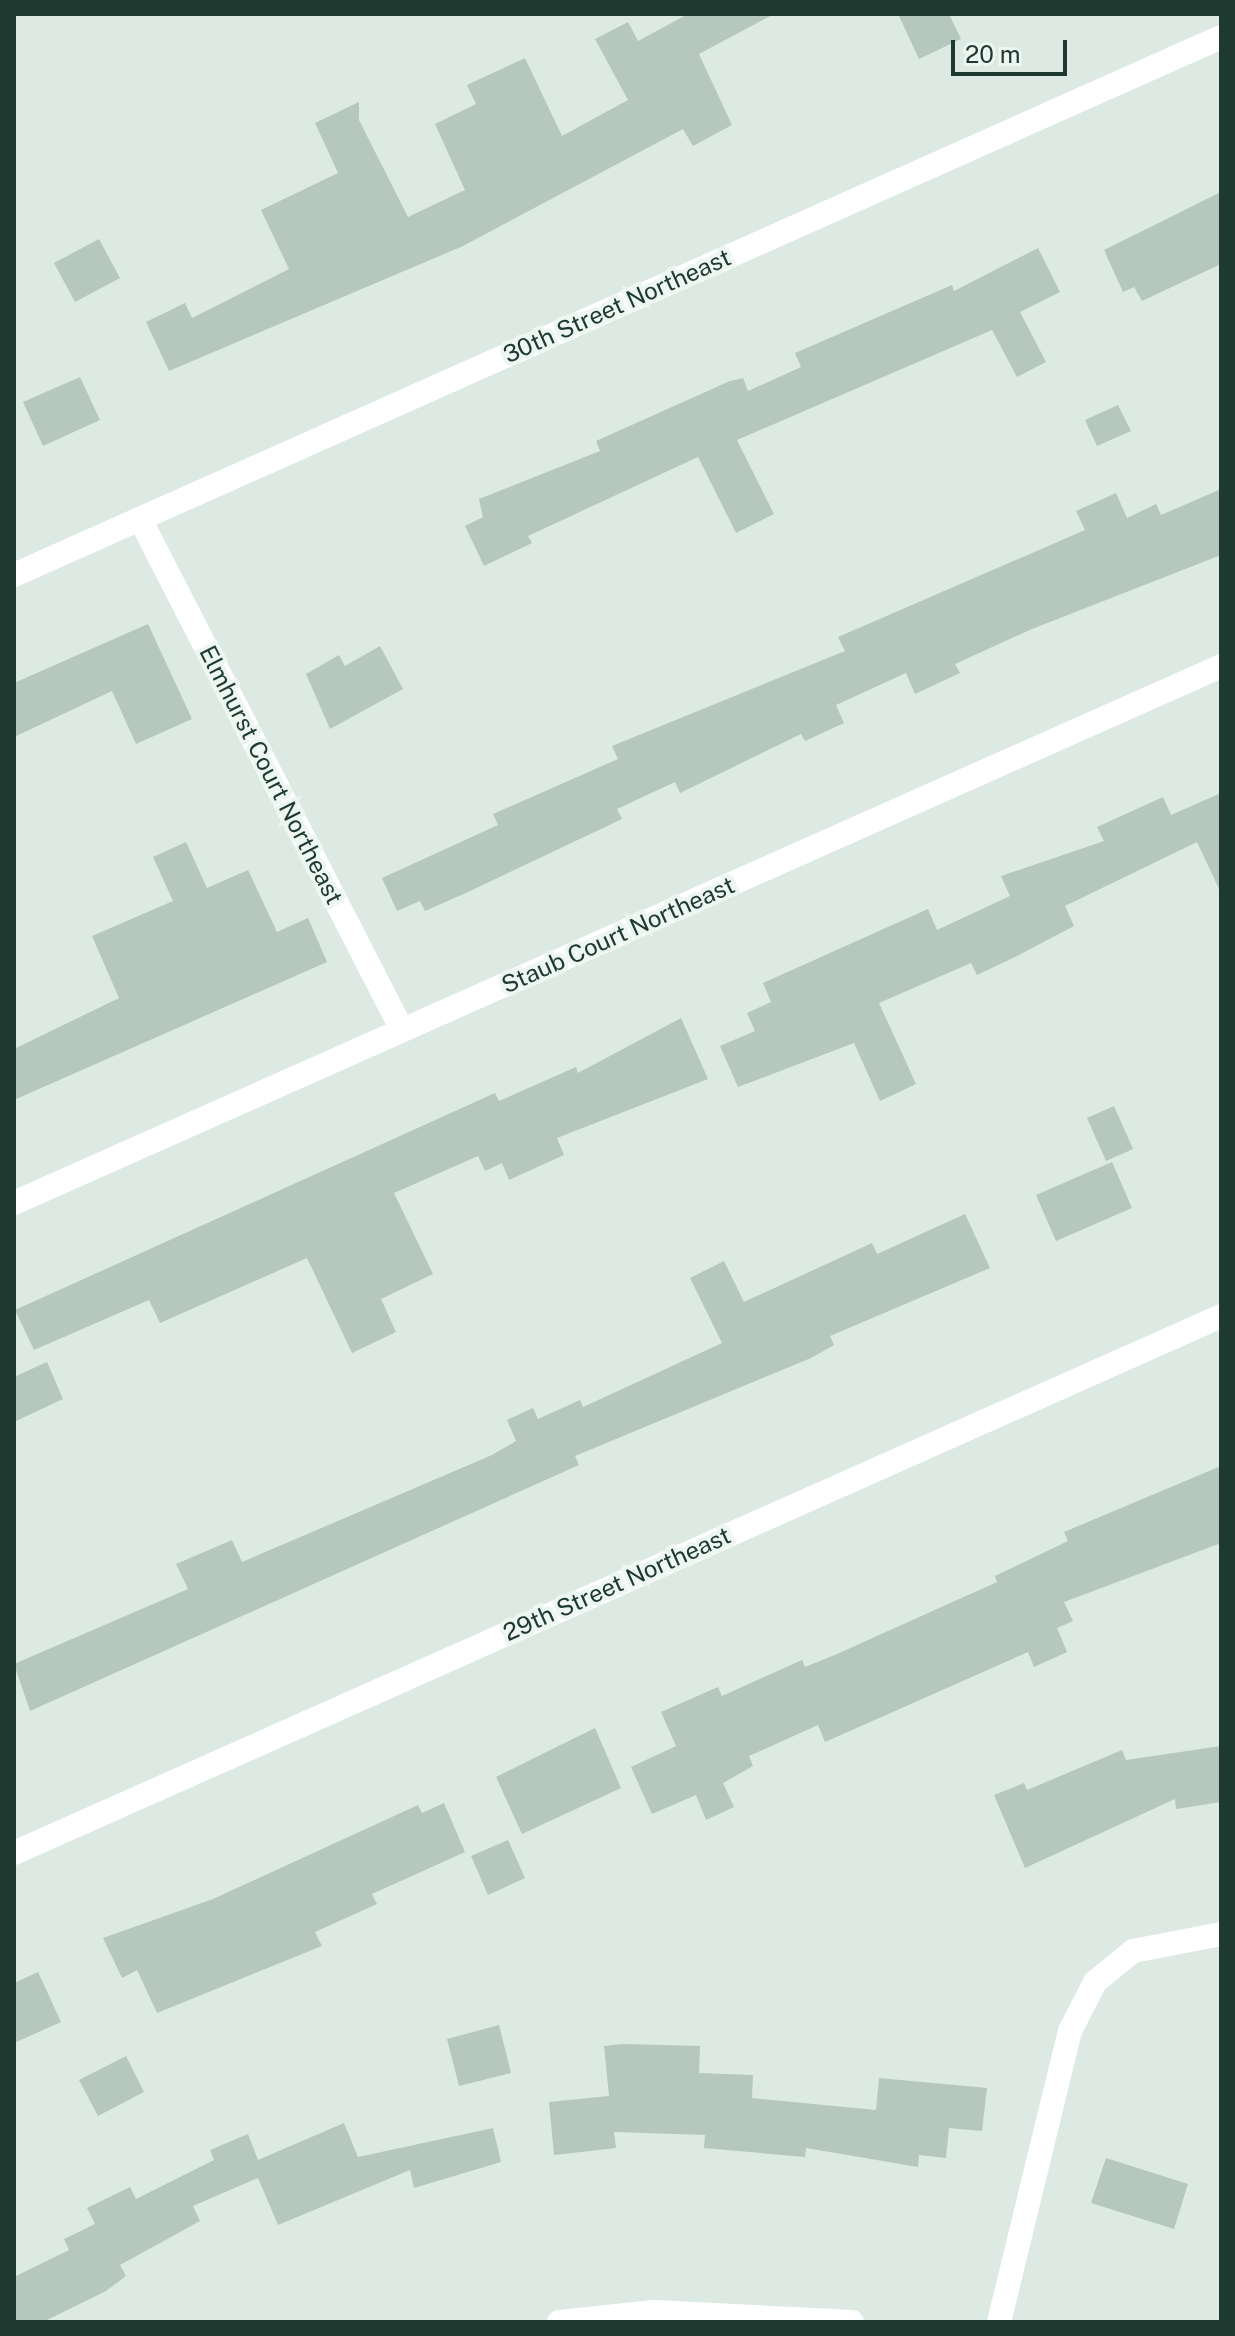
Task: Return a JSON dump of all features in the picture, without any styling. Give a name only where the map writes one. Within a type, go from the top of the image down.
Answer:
[{"type":"street","name":"30th Street Northeast","points":[[14,575],[1221,37]]},
{"type":"street","name":"Elmhurst Court Northeast","points":[[140,519],[402,1030]]},
{"type":"street","name":"Staub Court Northeast","points":[[14,1203],[1221,666]]},
{"type":"street","name":"29th Street Northeast","points":[[14,1853],[1221,1316]]},
{"type":"street","points":[[999,2322],[1070,2031],[1095,1982],[1133,1951],[1221,1934]]},
{"type":"street","points":[[559,2322],[654,2312],[852,2322]]},
{"type":"building","points":[[688,14],[774,14],[699,54],[732,125],[693,146],[683,129],[463,246],[169,371],[146,322],[185,303],[192,318],[289,269],[261,210],[338,173],[315,123],[359,102],[359,120],[408,217],[465,190],[435,124],[476,104],[467,85],[525,58],[562,136],[628,100],[595,39],[628,22],[638,41]]},
{"type":"building","points":[[898,14],[949,14],[961,39],[919,59]]},
{"type":"building","points":[[1221,192],[1221,264],[1142,301],[1134,287],[1123,292],[1104,250]]},
{"type":"building","points":[[99,239],[120,278],[75,302],[54,263]]},
{"type":"building","points":[[1038,248],[1060,292],[1020,312],[1046,362],[1017,377],[992,330],[737,440],[774,514],[736,533],[698,457],[528,536],[532,543],[484,566],[465,526],[483,517],[479,499],[600,451],[596,441],[730,381],[743,378],[748,391],[801,367],[795,353],[952,285],[954,291]]},
{"type":"building","points":[[80,377],[100,420],[43,446],[23,402]]},
{"type":"building","points":[[1118,405],[1131,431],[1097,446],[1085,420]]},
{"type":"building","points":[[1221,489],[1221,555],[1032,629],[955,664],[960,673],[915,694],[906,673],[836,705],[844,723],[805,741],[801,734],[680,793],[675,782],[617,809],[622,819],[468,892],[425,911],[420,901],[397,911],[382,878],[498,825],[493,814],[618,759],[612,746],[845,651],[838,637],[1085,530],[1076,511],[1116,493],[1127,518],[1156,504],[1161,515]]},
{"type":"building","points":[[148,624],[192,719],[136,744],[112,691],[14,737],[14,683]]},
{"type":"building","points":[[380,646],[403,689],[330,729],[306,674],[339,655],[345,666]]},
{"type":"building","points":[[1221,793],[1221,893],[1197,842],[1065,906],[1074,926],[1015,957],[977,975],[971,963],[879,1003],[916,1084],[880,1101],[854,1043],[738,1087],[720,1046],[755,1031],[747,1013],[771,1002],[763,983],[928,909],[937,930],[1010,896],[1001,876],[1104,841],[1097,827],[1163,797],[1171,815]]},
{"type":"building","points":[[186,842],[207,888],[248,870],[277,932],[308,918],[327,962],[14,1100],[14,1049],[119,998],[92,936],[173,901],[153,857]]},
{"type":"building","points":[[681,1018],[708,1079],[557,1138],[564,1155],[509,1180],[502,1163],[485,1171],[478,1156],[394,1193],[433,1274],[381,1299],[396,1332],[352,1353],[307,1258],[160,1323],[149,1300],[34,1350],[15,1310],[495,1093],[499,1101],[576,1067],[578,1073]]},
{"type":"building","points":[[1114,1106],[1133,1149],[1106,1161],[1087,1118]]},
{"type":"building","points":[[1112,1162],[1132,1208],[1056,1241],[1036,1195]]},
{"type":"building","points":[[965,1214],[990,1268],[830,1336],[834,1345],[811,1358],[575,1456],[579,1465],[30,1711],[14,1664],[188,1589],[176,1564],[232,1540],[242,1562],[492,1455],[516,1441],[507,1420],[533,1408],[538,1419],[580,1400],[583,1407],[722,1343],[690,1278],[724,1261],[744,1302],[872,1243],[877,1254]]},
{"type":"building","points":[[47,1362],[63,1399],[14,1422],[14,1377]]},
{"type":"building","points":[[1221,1466],[1221,1543],[1064,1602],[1073,1621],[1057,1628],[1067,1652],[1034,1667],[1028,1652],[825,1742],[818,1725],[749,1756],[753,1766],[723,1783],[734,1807],[706,1820],[696,1795],[652,1814],[631,1767],[676,1746],[661,1712],[718,1687],[722,1696],[802,1660],[805,1667],[837,1654],[997,1582],[995,1576],[1068,1541],[1064,1532]]},
{"type":"building","points":[[595,1728],[621,1788],[522,1834],[496,1777]]},
{"type":"building","points":[[1221,1746],[1221,1802],[1176,1809],[1175,1799],[1025,1868],[994,1795],[1024,1783],[1027,1790],[1122,1750],[1126,1760]]},
{"type":"building","points":[[444,1803],[465,1852],[372,1894],[377,1904],[315,1932],[322,1946],[157,2013],[137,1970],[122,1978],[103,1938],[213,1899],[418,1805],[422,1813]]},
{"type":"building","points":[[508,1840],[525,1878],[488,1895],[471,1856]]},
{"type":"building","points":[[38,1972],[61,2022],[14,2043],[14,1983]]},
{"type":"building","points":[[499,2025],[511,2073],[459,2086],[447,2039]]},
{"type":"building","points":[[604,2046],[700,2046],[699,2073],[753,2075],[752,2098],[876,2110],[879,2078],[987,2088],[982,2131],[949,2128],[946,2158],[919,2155],[918,2167],[806,2148],[805,2157],[704,2148],[705,2135],[614,2132],[616,2148],[554,2155],[549,2102],[609,2096]]},
{"type":"building","points":[[126,2056],[144,2092],[98,2116],[79,2080]]},
{"type":"building","points":[[344,2123],[358,2157],[493,2128],[501,2162],[414,2188],[410,2170],[278,2225],[258,2178],[193,2206],[200,2221],[120,2265],[126,2276],[106,2291],[43,2322],[14,2322],[14,2277],[69,2250],[64,2239],[95,2224],[87,2208],[130,2187],[136,2199],[214,2160],[210,2150],[248,2134],[258,2160]]},
{"type":"building","points":[[1106,2158],[1188,2184],[1174,2229],[1091,2203]]}]
